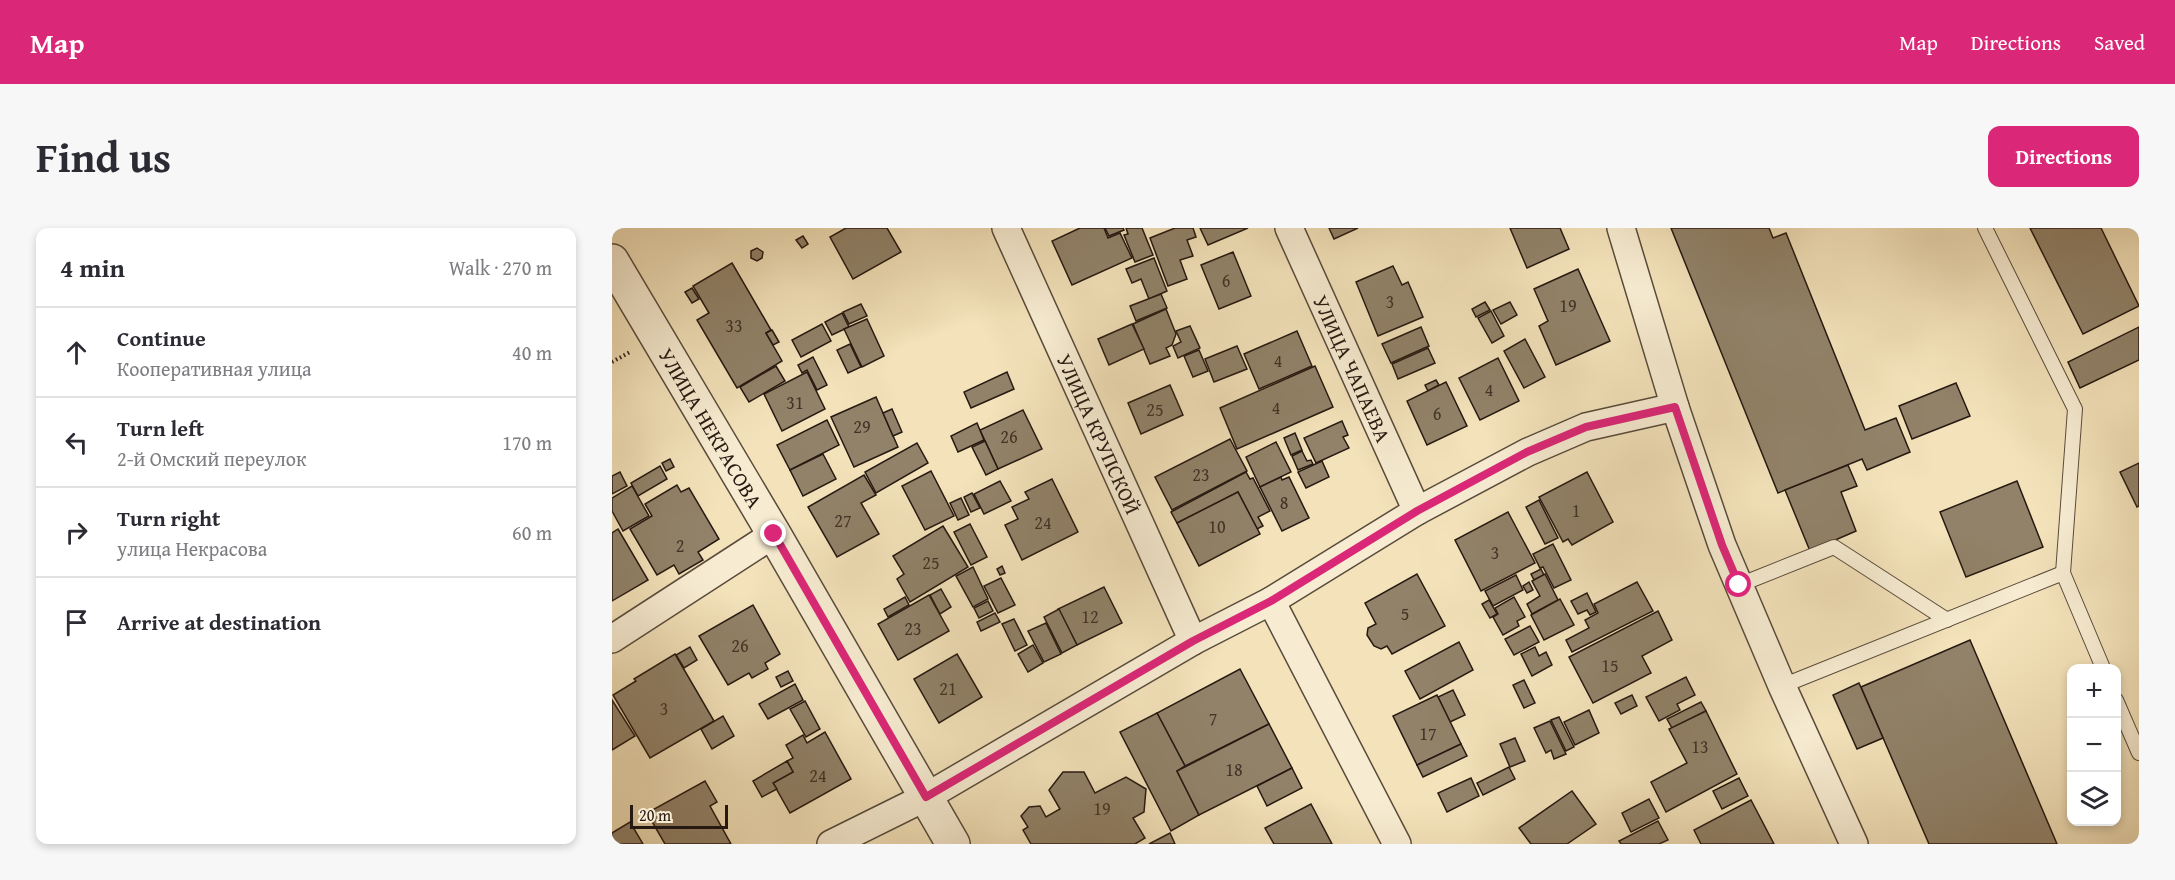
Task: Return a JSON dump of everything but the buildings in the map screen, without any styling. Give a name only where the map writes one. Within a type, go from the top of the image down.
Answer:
[{"type":"street","name":"УЛИЦА КРУПСКОЙ","points":[[1006,228],[1193,641]]},
{"type":"street","name":"УЛИЦА ЧАПАЕВА","points":[[1289,228],[1417,511]]},
{"type":"street","points":[[1621,228],[1675,407],[1722,545],[1782,686],[1854,844]]},
{"type":"street","name":"УЛИЦА НЕКРАСОВА","points":[[612,261],[774,534],[953,844]]},
{"type":"street","points":[[831,844],[926,797],[1193,641],[1271,601],[1417,511],[1527,452],[1586,427],[1675,407]]},
{"type":"street","points":[[612,639],[774,534]]},
{"type":"street","points":[[1271,601],[1398,844]]},
{"type":"lane","points":[[1985,228],[2075,409],[2063,573],[2101,664]]},
{"type":"lane","points":[[1739,585],[1834,548],[1947,620]]},
{"type":"lane","points":[[1782,686],[2063,573]]},
{"type":"lane","points":[[2121,712],[2139,753]]},
{"type":"route","points":[[774,534],[926,797],[1193,641],[1271,601],[1417,511],[1527,452],[1586,427],[1675,407],[1722,545],[1739,585]]}]
